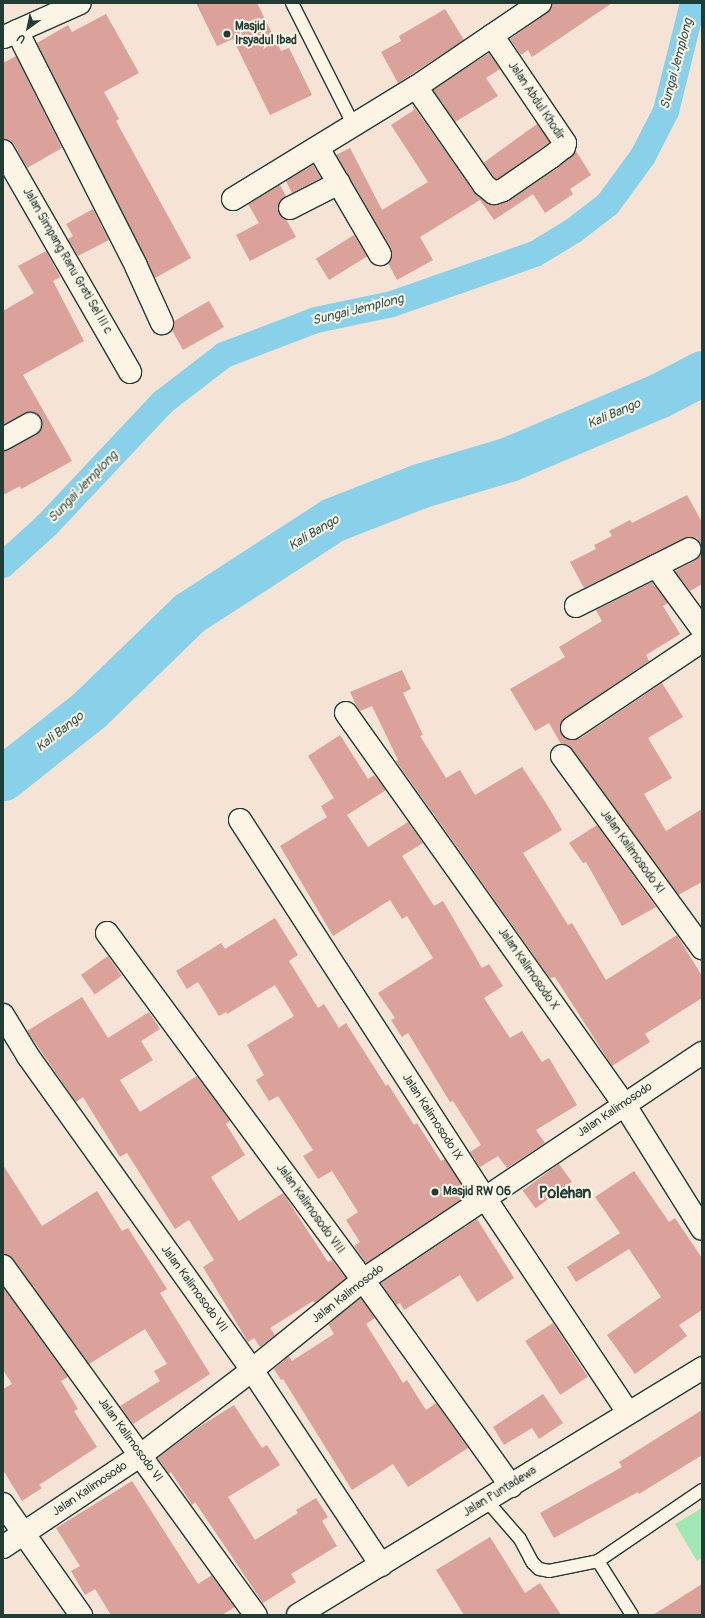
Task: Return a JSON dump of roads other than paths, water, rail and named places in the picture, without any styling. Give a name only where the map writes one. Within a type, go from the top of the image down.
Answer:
[{"type":"street","points":[[80,3],[10,34],[136,266],[162,323]]},
{"type":"street","points":[[233,199],[416,87],[540,3]]},
{"type":"street","name":"Jalan Abdul Khodir","points":[[416,87],[490,191],[494,193],[503,190],[564,147],[564,143],[492,35]]},
{"type":"street","points":[[318,148],[380,254]]},
{"type":"street","name":"Jalan Simpang Ranu Grati Sel III c","points":[[3,151],[130,372]]},
{"type":"street","points":[[290,208],[338,183]]},
{"type":"street","points":[[3,439],[30,424]]},
{"type":"street","points":[[576,606],[690,549]]},
{"type":"street","points":[[656,566],[702,629]]},
{"type":"street","points":[[572,728],[702,641]]},
{"type":"street","name":"Jalan Kalimosodo X","points":[[346,713],[624,1104],[702,1230]]},
{"type":"street","name":"Jalan Kalimosodo XI","points":[[562,756],[702,948]]},
{"type":"street","name":"Jalan Kalimosodo IX","points":[[240,820],[485,1198],[627,1411]]},
{"type":"street","name":"Jalan Kalimosodo VIII","points":[[107,933],[363,1280],[511,1486]]},
{"type":"street","name":"Jalan Kalimosodo VII","points":[[3,1015],[28,1056],[252,1370],[382,1565]]},
{"type":"street","name":"Jalan Kalimosodo","points":[[3,1547],[141,1455],[252,1370],[363,1280],[702,1053]]},
{"type":"street","name":"Jalan Kalimosodo VI","points":[[3,1266],[256,1615]]},
{"type":"street","name":"Jalan Puntadewa","points":[[298,1615],[511,1486],[627,1411],[702,1368]]},
{"type":"street","points":[[3,1504],[81,1615]]},
{"type":"lane","points":[[292,3],[354,126]]},
{"type":"lane","points":[[487,1500],[520,1539],[533,1563],[540,1569],[549,1571],[598,1560],[702,1490]]},
{"type":"lane","points":[[598,1560],[632,1615]]},
{"type":"waterway","name":"Sungai Jemplong","points":[[3,565],[47,525],[163,402],[224,355],[316,320],[392,304],[535,254],[573,231],[608,204],[643,156],[666,111],[693,3]]},
{"type":"waterway","name":"Kali Bango","points":[[3,778],[90,709],[189,613],[332,520],[419,486],[509,459],[660,395],[702,373]]},
{"type":"place","name":"Masjid Irsyadul Ibad","points":[[227,34]]},
{"type":"place","name":"Masjid RW 06","points":[[435,1192]]},
{"type":"district","name":"Polehan","points":[[565,1193]]}]
